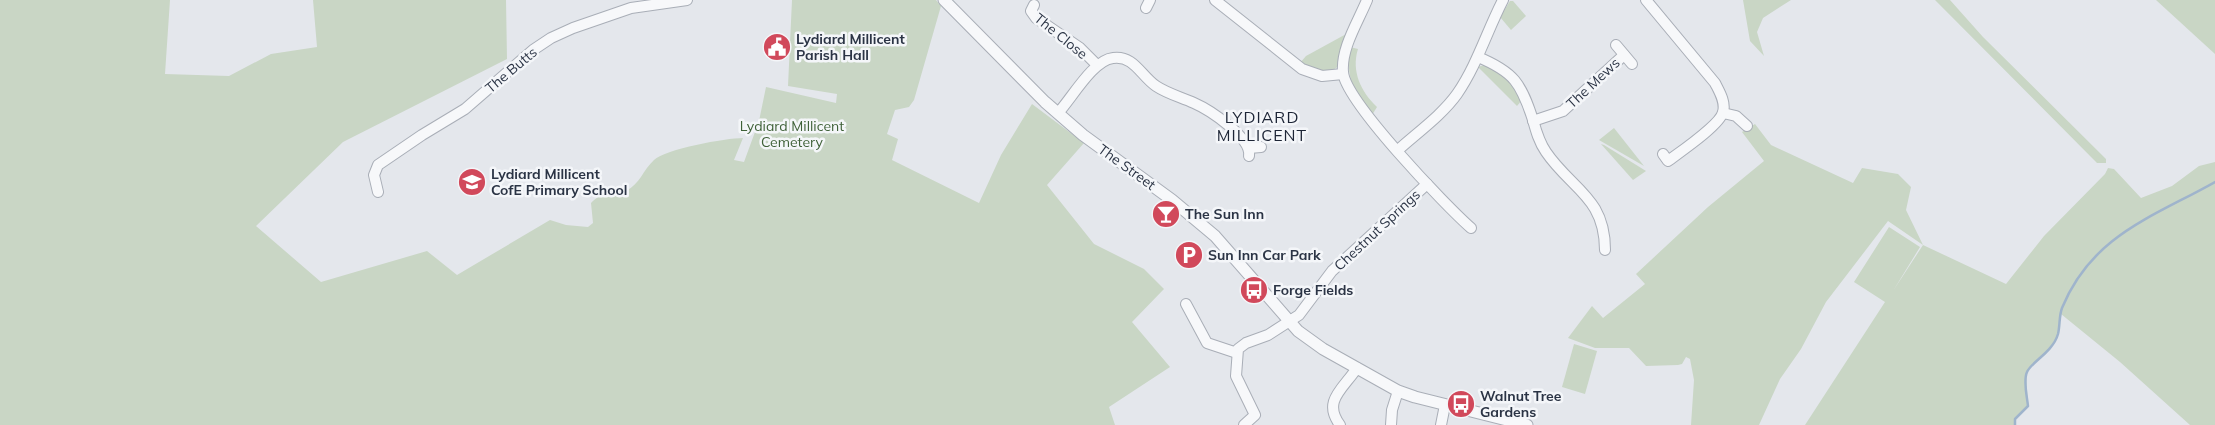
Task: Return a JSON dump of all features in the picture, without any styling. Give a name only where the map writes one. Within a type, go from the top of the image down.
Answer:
[{"type":"street","name":"The Butts","points":[[378,192],[374,175],[378,165],[465,109],[531,52],[552,38],[572,28],[631,8],[687,0]]},
{"type":"street","name":"The Street","points":[[944,0],[1017,77],[1058,114],[1083,135],[1172,200],[1215,236],[1288,322],[1317,345],[1398,391],[1445,405],[1527,425]]},
{"type":"street","points":[[1215,0],[1302,70],[1322,76],[1343,74],[1346,50],[1367,0]]},
{"type":"street","points":[[1398,150],[1452,100],[1478,56],[1503,0]]},
{"type":"street","points":[[1646,0],[1714,83],[1722,100],[1723,113],[1717,122],[1668,161]]},
{"type":"street","name":"The Close","points":[[1034,5],[1031,11],[1036,18],[1080,48],[1097,65]]},
{"type":"street","name":"The Mews","points":[[1616,45],[1632,64]]},
{"type":"street","name":"The Mews","points":[[1533,120],[1563,111],[1624,55]]},
{"type":"street","points":[[1478,56],[1503,68],[1515,80],[1522,91],[1545,151],[1582,190],[1596,210],[1604,227],[1605,250]]},
{"type":"street","name":"The Close","points":[[1058,114],[1097,65],[1113,58],[1128,60],[1157,87],[1212,113],[1244,139],[1249,152],[1261,148]]},
{"type":"street","name":"Chestnut Springs","points":[[1343,74],[1364,113],[1427,184],[1471,228]]},
{"type":"street","points":[[1723,113],[1736,116],[1748,126]]},
{"type":"street","name":"Chestnut Springs","points":[[1288,322],[1304,310],[1332,271],[1427,184]]},
{"type":"street","points":[[1186,304],[1207,343],[1236,353]]},
{"type":"street","points":[[1244,425],[1255,415],[1236,376],[1236,353],[1241,345],[1261,338],[1288,322]]},
{"type":"street","points":[[1340,425],[1332,412],[1332,402],[1357,368]]},
{"type":"street","points":[[1391,425],[1392,410],[1398,391]]},
{"type":"street","points":[[1441,425],[1445,405]]},
{"type":"green space","name":"Lydiard Millicent Cemetery","points":[[0,0],[170,0],[165,74],[229,76],[271,54],[317,47],[313,0],[506,0],[507,59],[343,142],[256,226],[321,282],[427,251],[457,275],[550,220],[566,225],[588,227],[593,223],[591,203],[595,199],[631,188],[654,160],[670,152],[710,142],[743,138],[734,160],[744,162],[759,121],[766,87],[836,103],[837,94],[788,86],[792,0],[936,0],[941,6],[914,100],[909,107],[895,110],[887,134],[898,139],[892,160],[979,203],[1001,155],[1032,104],[1084,143],[1047,185],[1094,244],[1144,269],[1164,289],[1132,322],[1170,367],[1109,407],[1115,425],[0,425]]},
{"type":"green space","points":[[1743,0],[1791,0],[1763,18],[1757,32],[1764,56],[1750,41]]},
{"type":"green space","points":[[1935,0],[1950,0],[1983,37],[2106,159],[2106,163],[2097,163]]},
{"type":"green space","points":[[2156,0],[2215,0],[2215,54]]},
{"type":"green space","points":[[1510,1],[1513,1],[1526,16],[1511,30],[1500,17]]},
{"type":"green space","points":[[1348,33],[1339,66],[1328,73],[1300,63],[1306,56]]},
{"type":"green space","points":[[1350,47],[1358,49],[1356,65],[1359,81],[1366,95],[1377,107],[1372,115],[1355,91],[1352,83],[1349,67]]},
{"type":"green space","points":[[1484,65],[1497,71],[1514,87],[1522,100],[1517,106],[1478,67]]},
{"type":"green space","points":[[1755,124],[1771,145],[1853,183],[1862,168],[1898,174],[1911,187],[1906,210],[1923,245],[1888,221],[1826,302],[1801,349],[1780,379],[1759,425],[1691,425],[1694,380],[1690,359],[1686,357],[1682,364],[1678,365],[1646,366],[1629,348],[1595,348],[1568,338],[1592,306],[1603,318],[1645,284],[1636,274],[1708,207],[1764,161],[1742,132]]},
{"type":"green space","points":[[1614,128],[1644,166],[1599,140]]},
{"type":"green space","points":[[1601,144],[1604,145],[1646,171],[1633,180]]},
{"type":"green space","points":[[2215,162],[2215,425],[2190,425],[2120,362],[2061,314],[2058,335],[2046,354],[2032,365],[2026,374],[2028,406],[2015,419],[2015,425],[1805,425],[1885,302],[1854,282],[1889,227],[1920,247],[1893,291],[1923,245],[2006,284],[2044,236],[2105,174],[2108,168],[2114,169],[2141,198],[2172,186],[2199,166]]},
{"type":"green space","points":[[1574,344],[1597,351],[1585,394],[1562,387]]},
{"type":"waterway","points":[[2015,425],[2015,419],[2028,406],[2025,384],[2027,372],[2052,346],[2058,334],[2062,308],[2075,283],[2090,262],[2107,245],[2126,231],[2215,182]]},
{"type":"place","name":"Lydiard Millicent Parish Hall","points":[[777,47]]},
{"type":"place","name":"Lydiard Millicent CofE Primary School","points":[[472,182]]},
{"type":"place","name":"The Sun Inn","points":[[1166,214]]},
{"type":"place","name":"Sun Inn Car Park","points":[[1189,255]]},
{"type":"place","name":"Forge Fields","points":[[1254,290]]},
{"type":"place","name":"Walnut Tree Gardens","points":[[1461,404]]},
{"type":"district","name":"LYDIARD MILLICENT","points":[[1262,126]]}]
